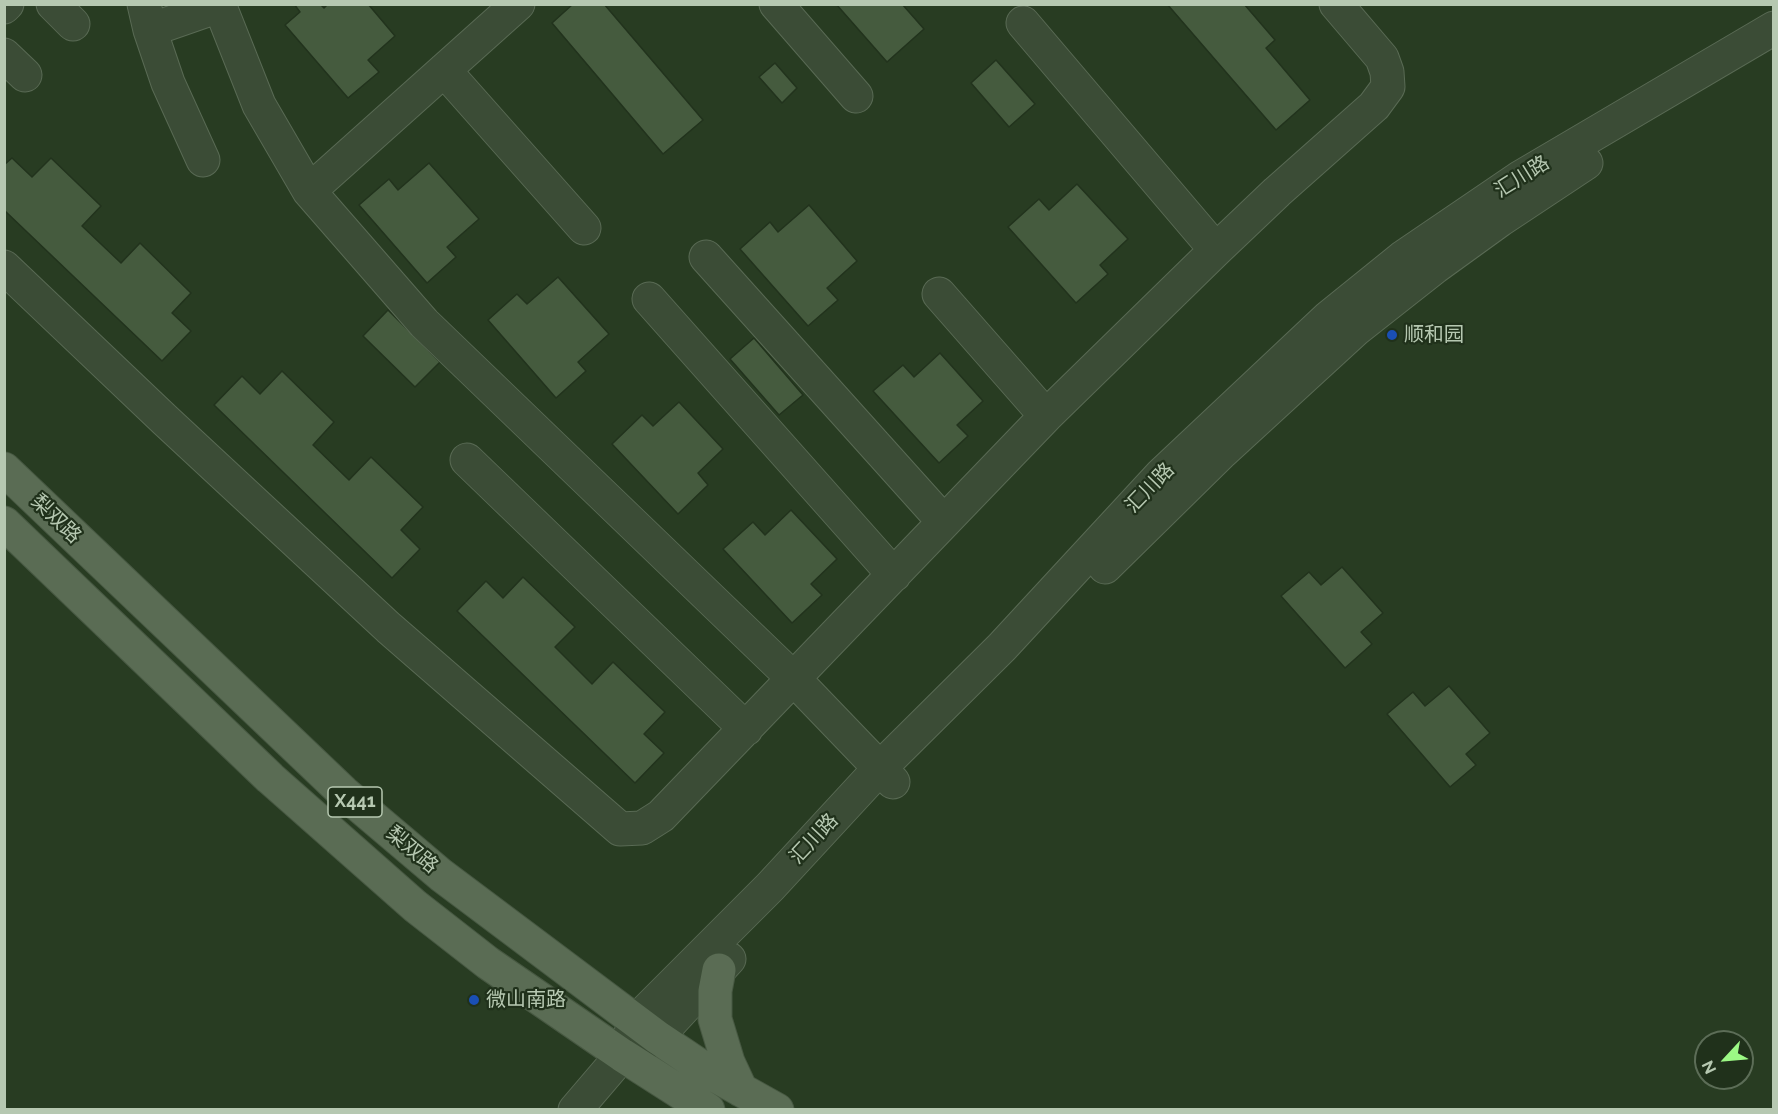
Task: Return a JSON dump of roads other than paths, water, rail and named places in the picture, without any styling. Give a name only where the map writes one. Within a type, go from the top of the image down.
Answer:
[{"type":"main road","name":"梨双路","points":[[4,470],[343,792],[441,875],[699,1066],[732,1100],[777,1110]]},
{"type":"main road","name":"梨双路","points":[[4,522],[270,778],[414,906],[488,963],[622,1055],[708,1110]]},
{"type":"main road","points":[[709,963],[715,991],[715,1019],[728,1062],[732,1100]]},
{"type":"street","points":[[776,4],[856,96]]},
{"type":"street","points":[[4,267],[173,428],[389,628],[621,829],[642,828],[661,816],[1046,416],[1277,192],[1374,106],[1388,87],[1387,72],[1382,58],[1336,4]]},
{"type":"street","points":[[203,160],[168,83],[147,17],[219,5],[259,105],[309,191],[424,323],[794,679],[886,776]]},
{"type":"street","points":[[309,191],[444,70],[500,10]]},
{"type":"street","points":[[1023,23],[1216,250]]},
{"type":"street","name":"汇川路","points":[[575,1110],[622,1055],[886,776],[1162,474],[1329,317],[1402,258],[1521,177],[1773,28]]},
{"type":"street","name":"汇川路","points":[[886,776],[1158,514],[1355,330],[1435,267],[1500,220],[1651,120],[1773,48]]},
{"type":"street","points":[[444,70],[584,228]]},
{"type":"street","points":[[706,257],[944,522]]},
{"type":"street","points":[[939,294],[1046,416]]},
{"type":"street","points":[[649,299],[894,575]]},
{"type":"street","points":[[467,460],[746,729]]},
{"type":"street","name":"汇川路","points":[[646,1029],[687,1004],[709,963]]},
{"type":"street","points":[[687,1004],[692,1043],[699,1066]]},
{"type":"place","name":"顺和园","points":[[1392,335]]},
{"type":"place","name":"微山南路","points":[[474,1000]]}]
